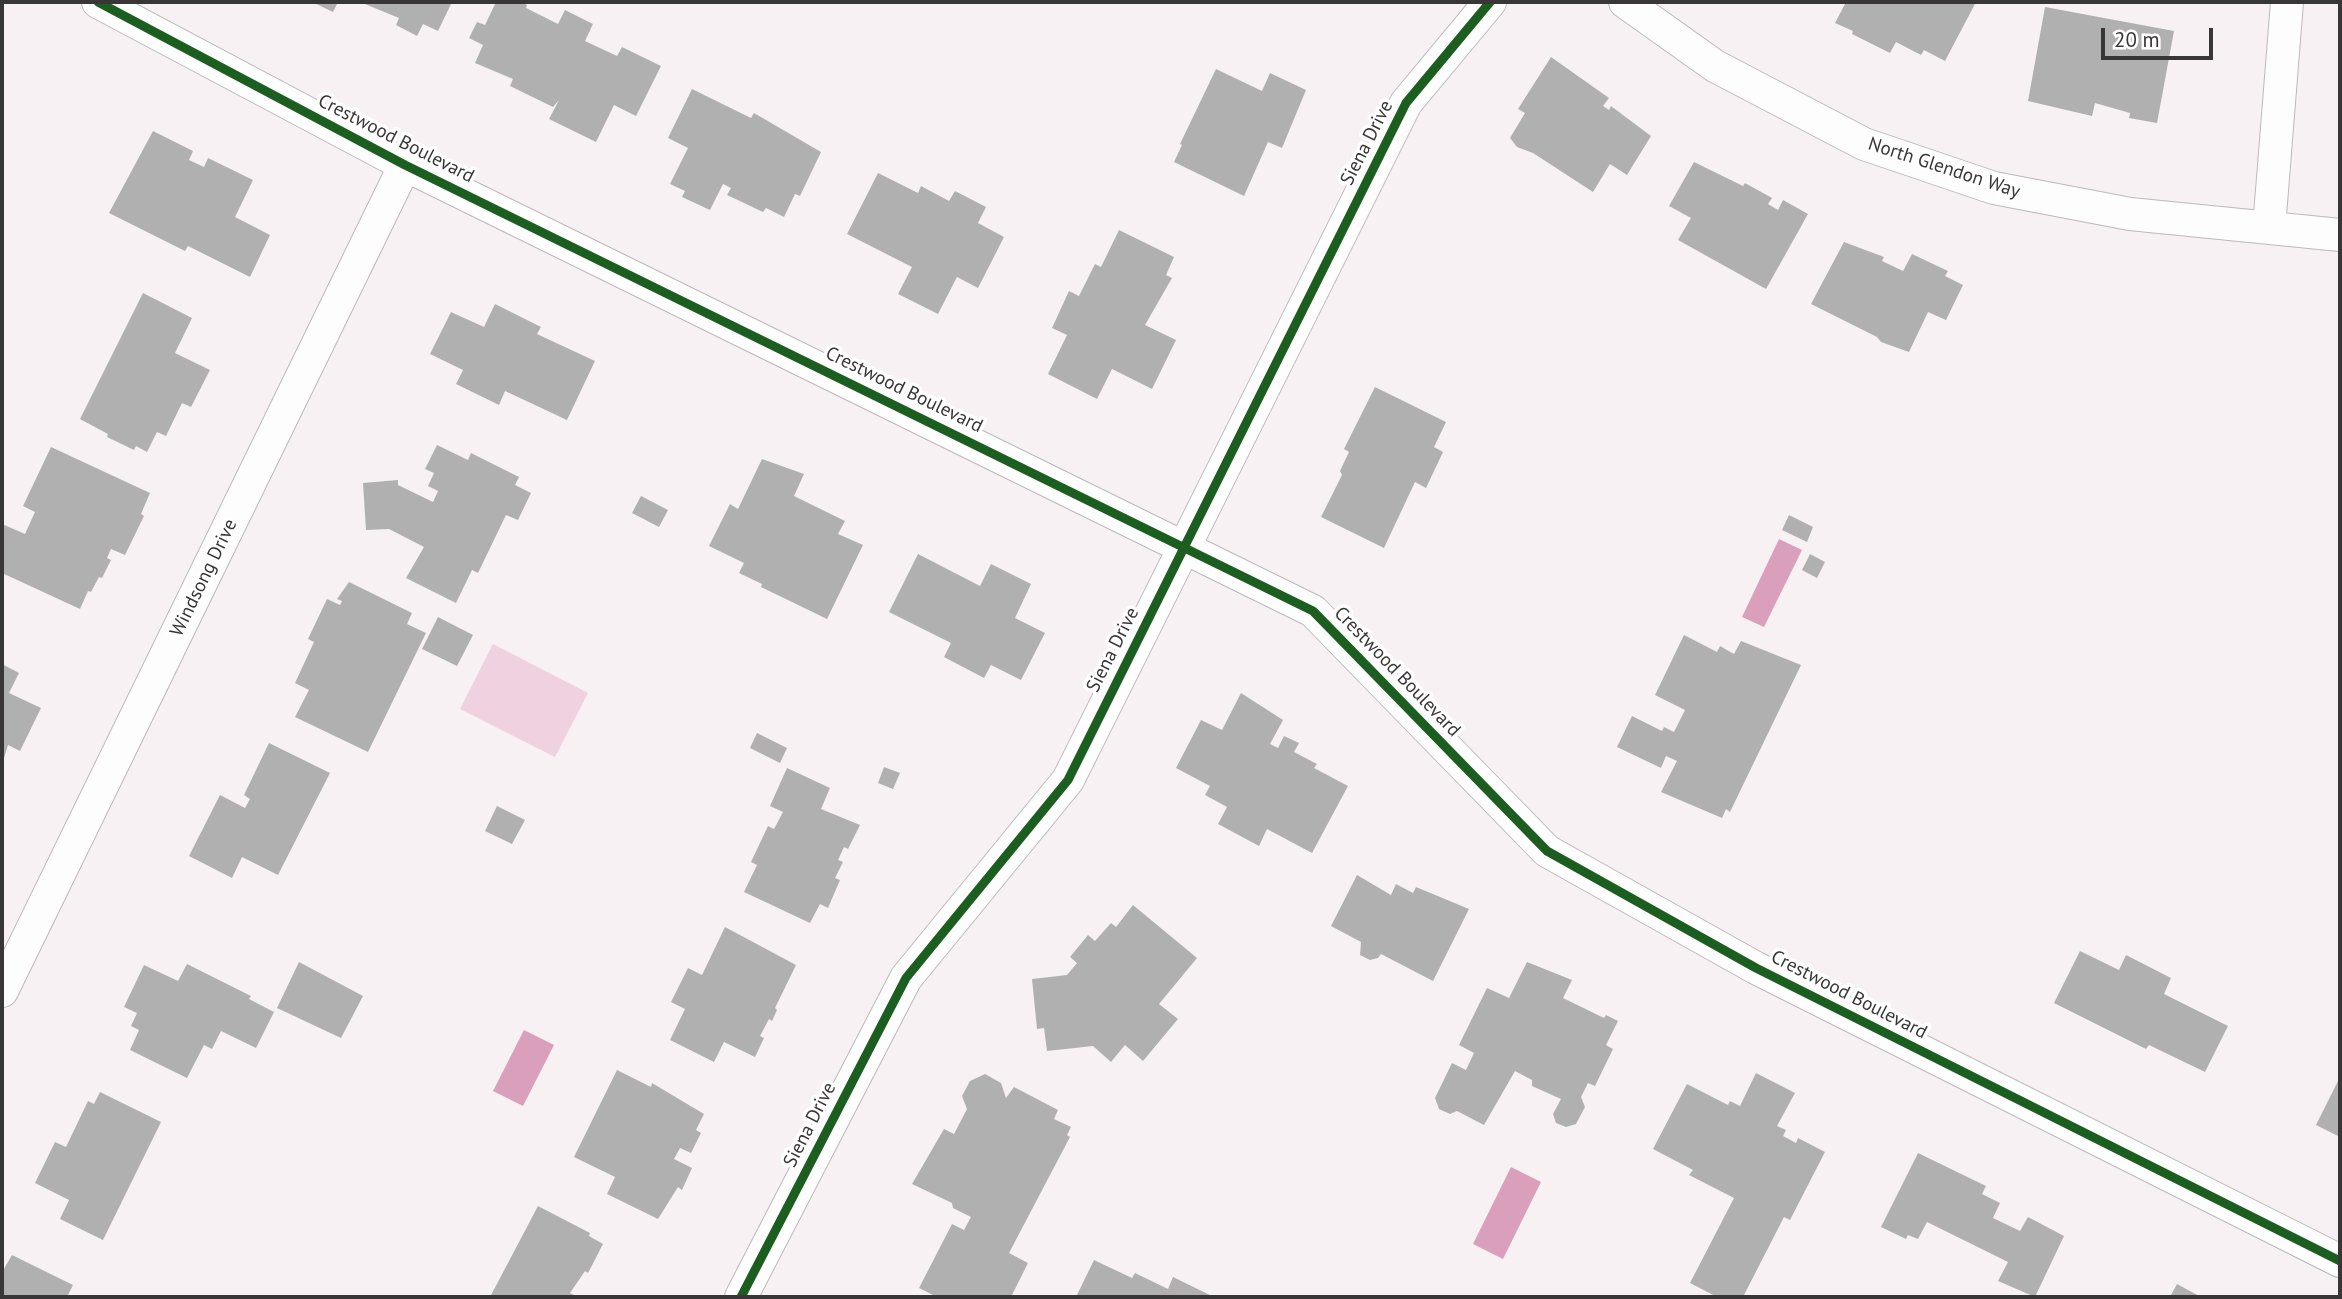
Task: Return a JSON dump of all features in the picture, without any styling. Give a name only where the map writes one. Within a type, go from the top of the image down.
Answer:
[{"type":"street","name":"Crestwood Boulevard","points":[[98,2],[405,165],[1185,546],[1312,611],[1547,851],[1756,968],[2340,1261]]},
{"type":"street","name":"Siena Drive","points":[[741,1297],[906,978],[1068,780],[1406,103],[1490,2]]},
{"type":"street","name":"North Glendon Way","points":[[1625,2],[1715,66],[1864,144],[1994,188],[2130,214],[2340,234]]},
{"type":"street","points":[[2269,228],[2287,2]]},
{"type":"street","name":"Windsong Drive","points":[[2,991],[405,165]]},
{"type":"shaded area","points":[[1779,539],[1802,550],[1764,627],[1742,617]]},
{"type":"shaded area","points":[[493,644],[588,693],[555,757],[460,709]]},
{"type":"shaded area","points":[[524,1030],[554,1045],[523,1106],[493,1091]]},
{"type":"shaded area","points":[[1511,1167],[1541,1182],[1503,1259],[1473,1244]]},
{"type":"building","points":[[312,2],[338,2],[333,12]]},
{"type":"building","points":[[360,2],[452,2],[438,31],[423,24],[417,36],[396,25],[399,18]]},
{"type":"building","points":[[496,2],[521,2],[527,5],[526,8],[558,24],[565,10],[593,24],[585,41],[617,56],[622,47],[661,66],[636,116],[614,105],[596,142],[549,119],[559,100],[553,107],[510,86],[513,79],[475,63],[483,45],[469,38],[477,22],[485,25]]},
{"type":"building","points":[[1846,2],[1976,2],[1945,61],[1924,50],[1921,55],[1896,42],[1890,53],[1852,34],[1853,31],[1835,23]]},
{"type":"building","points":[[2045,7],[2174,31],[2157,123],[2129,118],[2130,113],[2095,103],[2092,116],[2028,101]]},
{"type":"building","points":[[1551,57],[1609,98],[1603,106],[1609,110],[1611,106],[1651,136],[1627,175],[1610,164],[1593,192],[1533,153],[1517,147],[1510,138],[1525,113],[1518,109]]},
{"type":"building","points":[[1216,69],[1262,91],[1270,73],[1306,90],[1282,148],[1268,142],[1244,196],[1174,162]]},
{"type":"building","points":[[692,89],[751,118],[754,113],[821,152],[800,196],[795,194],[784,217],[766,208],[763,212],[727,195],[731,188],[723,184],[710,210],[682,197],[685,191],[670,184],[688,148],[668,138]]},
{"type":"building","points":[[153,131],[193,151],[189,160],[204,167],[208,158],[253,180],[235,217],[270,235],[250,277],[188,246],[185,251],[109,213]]},
{"type":"building","points":[[1694,162],[1743,186],[1745,183],[1772,198],[1768,204],[1778,210],[1783,200],[1808,214],[1766,289],[1678,240],[1691,218],[1669,206]]},
{"type":"building","points":[[878,173],[918,193],[921,186],[949,201],[955,191],[986,207],[978,223],[1004,237],[978,288],[957,277],[938,314],[898,294],[912,267],[847,234]]},
{"type":"building","points":[[1119,230],[1174,257],[1166,275],[1172,278],[1145,325],[1176,340],[1152,389],[1112,369],[1097,399],[1048,374],[1067,335],[1052,328],[1069,291],[1079,296],[1095,264],[1101,267]]},
{"type":"building","points":[[1844,242],[1884,257],[1882,261],[1903,271],[1912,254],[1948,271],[1945,276],[1963,285],[1946,320],[1928,312],[1909,352],[1881,342],[1877,337],[1811,304]]},
{"type":"building","points":[[143,293],[192,318],[175,353],[210,370],[191,407],[182,403],[166,436],[157,432],[147,452],[136,446],[134,450],[107,437],[108,434],[80,419]]},
{"type":"building","points":[[495,304],[541,327],[537,334],[595,361],[567,420],[505,391],[499,405],[456,384],[463,370],[430,354],[451,312],[484,327]]},
{"type":"building","points":[[1375,387],[1446,422],[1434,447],[1443,452],[1426,488],[1415,482],[1384,548],[1321,517],[1342,475],[1340,471],[1349,452],[1344,449]]},
{"type":"building","points":[[437,445],[468,460],[471,453],[519,477],[515,485],[531,493],[518,520],[506,515],[478,573],[472,570],[456,603],[406,578],[424,547],[389,529],[366,530],[363,483],[398,480],[398,485],[433,502],[438,491],[428,486],[434,473],[425,469]]},
{"type":"building","points":[[51,447],[150,493],[141,514],[144,516],[125,555],[111,549],[107,558],[111,560],[102,578],[99,577],[91,592],[88,591],[80,609],[2,573],[2,524],[25,534],[35,512],[23,506]]},
{"type":"building","points":[[762,459],[804,474],[794,496],[845,521],[838,534],[863,545],[827,619],[761,587],[762,584],[739,573],[744,563],[709,546],[730,504],[738,509]]},
{"type":"building","points":[[641,496],[668,510],[659,527],[632,513]]},
{"type":"building","points":[[1789,515],[1813,527],[1807,542],[1782,530]]},
{"type":"building","points":[[918,554],[980,586],[991,564],[1031,584],[1015,618],[1045,633],[1021,680],[991,665],[984,678],[944,657],[951,643],[889,612]]},
{"type":"building","points":[[1810,554],[1825,562],[1817,578],[1802,570]]},
{"type":"building","points":[[349,582],[412,613],[407,624],[426,633],[368,752],[295,717],[309,690],[295,683],[314,642],[308,639],[327,599],[340,605],[342,601],[337,599]]},
{"type":"building","points":[[438,617],[473,635],[457,666],[422,649]]},
{"type":"building","points":[[1684,635],[1717,652],[1720,646],[1734,654],[1741,641],[1801,665],[1730,812],[1726,809],[1722,818],[1661,792],[1677,761],[1666,756],[1661,768],[1617,747],[1632,716],[1662,731],[1664,727],[1674,732],[1685,710],[1655,695]]},
{"type":"building","points":[[2,664],[19,673],[9,693],[41,708],[20,751],[8,745],[2,765]]},
{"type":"building","points":[[1241,693],[1283,720],[1270,744],[1278,748],[1284,736],[1299,743],[1294,752],[1317,764],[1314,768],[1348,786],[1312,853],[1267,829],[1259,846],[1218,824],[1227,807],[1205,795],[1210,786],[1176,768],[1201,720],[1222,730]]},
{"type":"building","points":[[757,733],[787,748],[780,763],[750,748]]},
{"type":"building","points":[[269,743],[330,773],[278,875],[242,857],[232,878],[189,856],[220,795],[245,808],[250,799],[244,795]]},
{"type":"building","points":[[884,767],[900,773],[893,789],[878,783]]},
{"type":"building","points":[[787,768],[830,788],[821,809],[860,825],[848,849],[844,847],[838,860],[843,862],[835,878],[840,880],[828,908],[820,904],[810,923],[744,892],[757,865],[751,862],[768,826],[774,829],[783,812],[770,806]]},
{"type":"building","points":[[497,806],[525,820],[512,844],[485,831]]},
{"type":"building","points":[[1357,875],[1391,895],[1396,884],[1413,893],[1416,887],[1469,909],[1433,981],[1381,954],[1370,960],[1360,955],[1361,942],[1331,926]]},
{"type":"building","points":[[1133,905],[1197,958],[1159,1004],[1178,1019],[1143,1061],[1125,1045],[1111,1062],[1093,1046],[1047,1051],[1044,1028],[1037,1029],[1032,979],[1067,975],[1077,963],[1070,957],[1088,935],[1095,941],[1111,923],[1116,927]]},
{"type":"building","points":[[725,927],[796,965],[775,1008],[777,1010],[772,1021],[769,1019],[760,1036],[764,1038],[755,1057],[724,1042],[714,1062],[670,1040],[685,1009],[671,1002],[688,968],[702,975]]},
{"type":"building","points":[[2080,951],[2119,970],[2126,955],[2171,978],[2164,994],[2228,1026],[2205,1072],[2149,1045],[2146,1049],[2054,1003]]},
{"type":"building","points":[[299,962],[363,996],[341,1038],[277,1008]]},
{"type":"building","points":[[1527,962],[1572,980],[1563,998],[1604,1018],[1606,1015],[1618,1021],[1606,1045],[1613,1049],[1595,1086],[1588,1083],[1581,1097],[1585,1107],[1576,1124],[1566,1127],[1556,1123],[1553,1114],[1561,1099],[1532,1086],[1532,1080],[1515,1071],[1484,1125],[1457,1111],[1450,1114],[1439,1109],[1435,1098],[1452,1063],[1466,1070],[1474,1053],[1459,1045],[1487,988],[1509,998]]},
{"type":"building","points":[[187,964],[251,996],[249,999],[274,1012],[256,1048],[221,1031],[212,1049],[204,1045],[187,1078],[130,1050],[139,1030],[131,1026],[137,1013],[124,1007],[144,965],[178,981]]},
{"type":"building","points":[[617,1070],[651,1087],[652,1083],[704,1114],[696,1130],[701,1133],[691,1153],[680,1148],[674,1159],[692,1168],[682,1190],[678,1187],[658,1219],[607,1194],[615,1177],[574,1157]]},
{"type":"building","points":[[1756,1073],[1795,1093],[1777,1126],[1786,1130],[1783,1136],[1796,1143],[1798,1138],[1825,1152],[1790,1220],[1784,1217],[1743,1297],[1717,1297],[1690,1283],[1734,1198],[1689,1175],[1693,1170],[1653,1149],[1687,1084],[1728,1105],[1730,1101],[1740,1106]]},
{"type":"building","points":[[985,1074],[1001,1083],[1006,1098],[1014,1087],[1058,1110],[1054,1119],[1071,1127],[1067,1135],[1070,1137],[1009,1253],[1028,1263],[1011,1297],[937,1297],[919,1288],[952,1224],[964,1230],[971,1217],[953,1208],[952,1203],[912,1184],[944,1129],[954,1134],[967,1109],[962,1096],[970,1081]]},
{"type":"building","points":[[2340,1077],[2340,1137],[2316,1125]]},
{"type":"building","points":[[100,1092],[161,1122],[103,1240],[60,1219],[69,1200],[35,1183],[55,1142],[66,1147],[88,1101],[94,1104]]},
{"type":"building","points":[[1918,1153],[1986,1186],[1982,1194],[2000,1203],[1993,1218],[2020,1231],[2028,1217],[2064,1236],[2035,1297],[1998,1281],[2008,1262],[1927,1222],[1918,1239],[1908,1235],[1906,1239],[1881,1227]]},
{"type":"building","points":[[538,1206],[590,1233],[589,1236],[603,1244],[588,1273],[585,1271],[570,1293],[578,1297],[490,1297]]},
{"type":"building","points":[[12,1255],[73,1285],[67,1297],[2,1297],[2,1272]]},
{"type":"building","points":[[1094,1260],[1132,1278],[1135,1273],[1168,1289],[1173,1277],[1214,1297],[1076,1297]]},
{"type":"building","points":[[2177,1284],[2201,1297],[2170,1297]]},
{"type":"cycle path","points":[[98,2],[405,165],[1313,611],[1547,851],[1756,968],[2340,1261]]},
{"type":"cycle path","points":[[741,1297],[906,978],[1068,780],[1406,103],[1490,2]]}]
